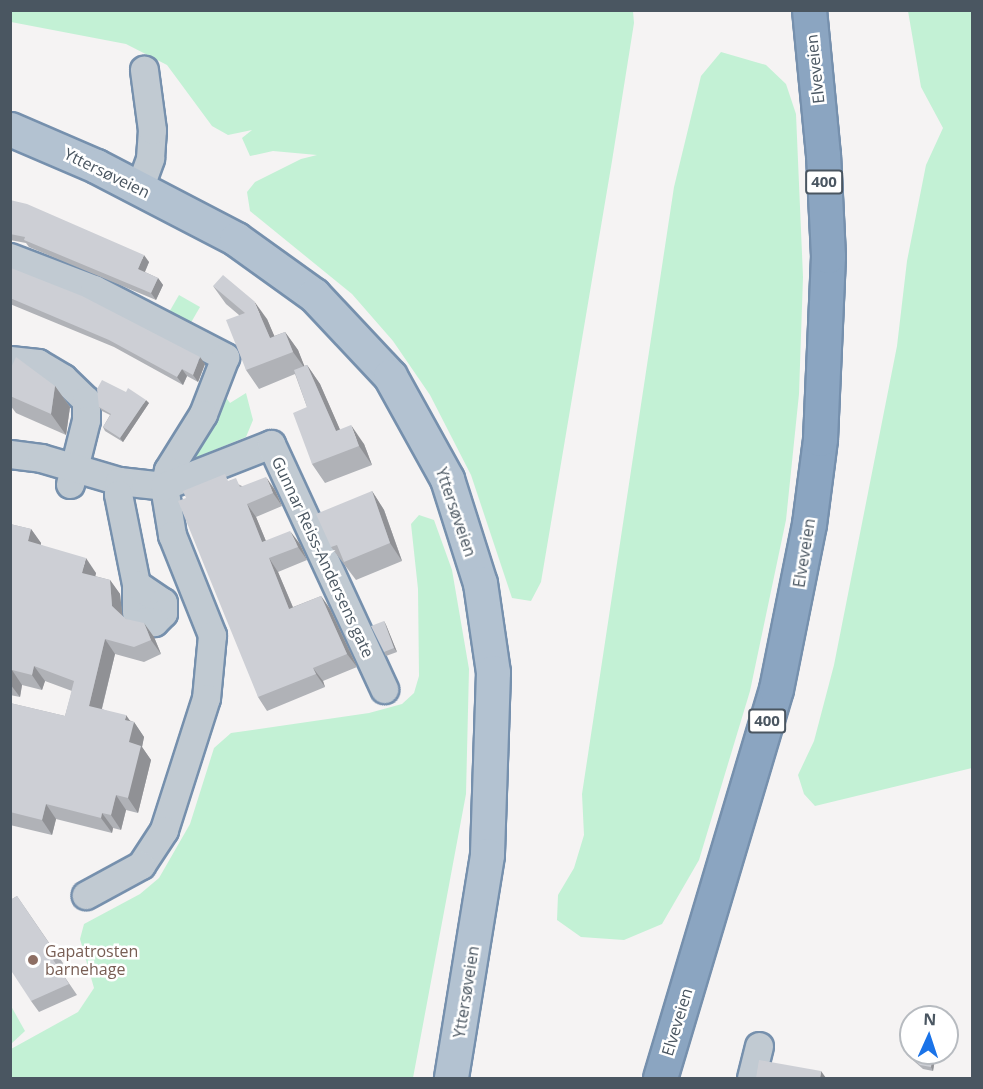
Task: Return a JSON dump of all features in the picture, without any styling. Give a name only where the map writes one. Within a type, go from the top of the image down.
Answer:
[{"type":"highway","name":"Elveveien","points":[[660,1078],[776,689],[809,524],[822,407],[828,256],[823,155],[809,10]]},
{"type":"main road","name":"Yttersøveien","points":[[10,129],[139,189],[236,239],[314,295],[390,376],[447,479],[480,584],[493,672],[487,855],[451,1078]]},
{"type":"street","points":[[139,189],[150,158],[152,130],[144,70]]},
{"type":"street","points":[[10,257],[94,289],[225,357],[203,414],[168,470],[164,486],[172,535],[212,635],[206,698],[164,830],[141,865],[86,895]]},
{"type":"street","points":[[10,360],[38,363],[63,378],[86,399],[86,420],[71,476]]},
{"type":"street","name":"Gunnar Reiss-Andersens gate","points":[[15,460],[71,476],[114,475],[164,486],[271,444],[384,689]]},
{"type":"street","points":[[114,475],[136,584],[163,603],[159,618],[154,622],[141,616]]},
{"type":"street","points":[[752,1078],[759,1046]]},
{"type":"green space","points":[[10,11],[633,11],[634,23],[612,161],[541,582],[531,601],[512,598],[471,475],[430,395],[393,341],[352,294],[250,211],[247,192],[255,182],[301,159],[317,155],[273,151],[250,156],[242,138],[252,130],[228,135],[212,126],[167,65],[126,44],[11,22]]},
{"type":"green space","points":[[908,11],[972,11],[972,768],[815,806],[804,794],[798,775],[814,741],[834,665],[897,346],[907,261],[926,165],[943,128],[921,87]]},
{"type":"green space","points":[[721,52],[766,65],[786,84],[796,114],[803,277],[799,394],[786,520],[750,691],[699,860],[662,924],[624,940],[581,937],[557,920],[558,895],[574,868],[584,835],[582,794],[674,187],[701,76]]},
{"type":"green space","points":[[179,295],[200,307],[189,326],[168,314]]},
{"type":"green space","points":[[222,392],[230,403],[246,393],[253,420],[246,437],[185,462]]},
{"type":"green space","points":[[419,515],[434,520],[452,570],[469,669],[466,794],[413,1078],[11,1078],[11,1049],[78,1012],[94,988],[80,939],[84,924],[140,894],[159,878],[190,824],[214,748],[231,733],[369,713],[402,704],[414,693],[419,676],[418,589],[411,524]]},
{"type":"green space","points":[[10,1006],[25,1031],[11,1044]]},
{"type":"building","points":[[10,200],[27,204],[144,255],[138,269],[158,278],[151,293],[24,240],[25,237],[10,234]]},
{"type":"building","points":[[11,268],[82,296],[200,357],[193,375],[182,369],[177,377],[109,340],[10,298]]},
{"type":"building","points":[[223,275],[254,301],[270,338],[285,332],[293,352],[246,370],[226,320],[245,313],[213,286]]},
{"type":"building","points":[[16,357],[55,386],[51,414],[10,396],[10,370]]},
{"type":"building","points":[[307,365],[336,431],[351,425],[359,446],[312,464],[293,413],[307,407],[294,370]]},
{"type":"building","points":[[102,380],[126,392],[128,388],[146,400],[120,438],[103,427],[111,414],[99,407],[97,389]]},
{"type":"building","points":[[225,474],[228,481],[236,478],[240,487],[266,477],[273,493],[247,504],[262,542],[290,531],[298,547],[269,558],[289,609],[321,596],[347,654],[313,668],[316,674],[258,697],[178,501],[186,498],[183,491]]},
{"type":"building","points":[[372,491],[390,543],[344,562],[337,545],[331,547],[316,514]]},
{"type":"building","points":[[10,524],[31,529],[28,541],[86,558],[82,573],[110,580],[112,606],[126,619],[144,623],[151,640],[134,647],[105,639],[89,706],[126,715],[125,720],[134,722],[129,742],[141,746],[128,798],[116,795],[111,815],[102,813],[101,818],[46,804],[42,820],[10,812],[10,703],[65,716],[74,681],[34,666],[32,675],[12,670],[10,677]]},
{"type":"building","points":[[384,621],[394,648],[384,652],[371,626]]},
{"type":"building","points":[[17,896],[57,955],[52,958],[69,984],[31,1001],[10,969],[10,897],[12,899]]},
{"type":"building","points":[[759,1060],[821,1071],[820,1078],[756,1078]]},
{"type":"place","name":"Gapatrosten barnehage","points":[[33,960]]}]
